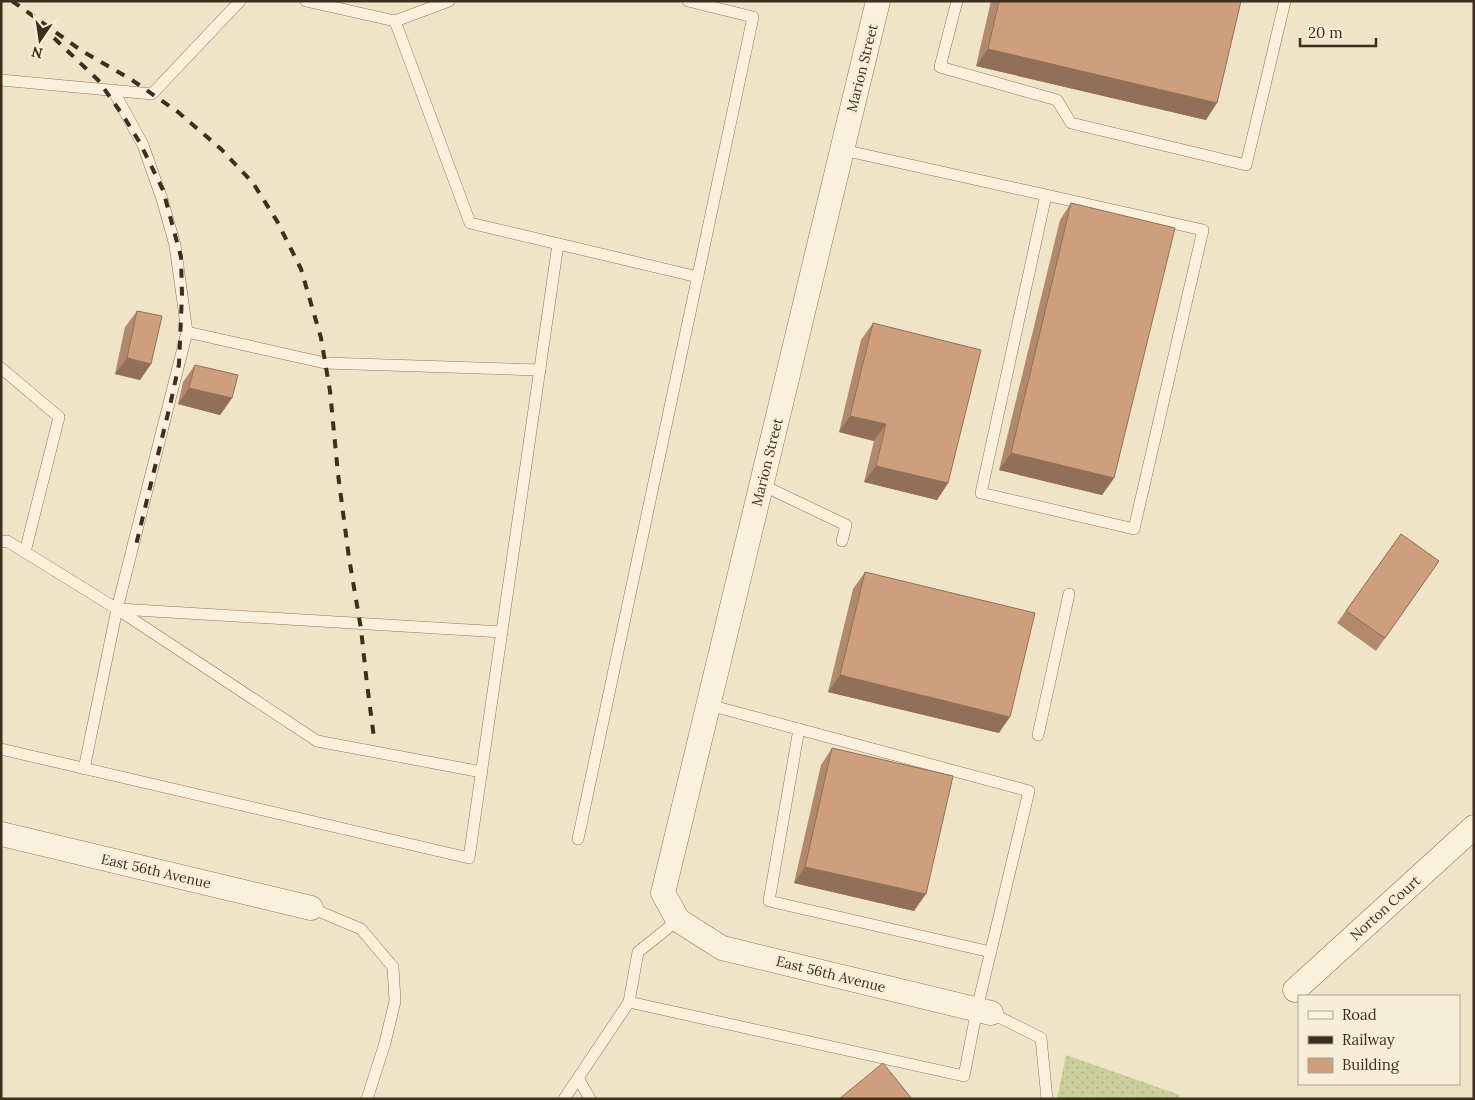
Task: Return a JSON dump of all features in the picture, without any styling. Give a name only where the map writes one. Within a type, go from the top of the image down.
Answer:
[{"type":"street","name":"Marion Street","points":[[678,920],[664,893],[878,1]]},
{"type":"street","name":"Norton Court","points":[[1295,990],[1474,827]]},
{"type":"street","name":"East 56th Avenue","points":[[1,834],[311,908]]},
{"type":"street","name":"East 56th Avenue","points":[[678,920],[722,948],[984,1011]]},
{"type":"lane","points":[[1,80],[152,94],[240,1]]},
{"type":"lane","points":[[306,1],[395,21],[449,1]]},
{"type":"lane","points":[[578,839],[753,17],[688,1]]},
{"type":"lane","points":[[957,1],[940,67],[1057,100],[1071,123],[1246,165],[1285,1]]},
{"type":"lane","points":[[395,21],[470,224],[698,277]]},
{"type":"lane","points":[[84,768],[117,609],[187,332],[175,245],[162,199],[143,145],[113,90]]},
{"type":"lane","points":[[843,150],[1046,195],[1203,230],[1134,529],[981,493],[1046,195]]},
{"type":"lane","points":[[1,749],[469,858],[558,244]]},
{"type":"lane","points":[[187,332],[325,363],[540,370]]},
{"type":"lane","points":[[1,368],[59,417],[25,552]]},
{"type":"lane","points":[[762,485],[846,526],[842,542]]},
{"type":"lane","points":[[1,542],[7,541],[117,609],[317,741],[482,772]]},
{"type":"lane","points":[[1038,735],[1069,594]]},
{"type":"lane","points":[[117,609],[502,632]]},
{"type":"lane","points":[[629,1002],[964,1076],[984,1011],[991,952],[1029,791],[709,705]]},
{"type":"lane","points":[[799,729],[769,901],[991,952]]},
{"type":"lane","points":[[311,908],[362,929],[393,967],[395,1001],[385,1043],[367,1099]]},
{"type":"lane","points":[[564,1099],[629,1002],[638,952],[678,920]]},
{"type":"lane","points":[[984,1011],[1042,1038],[1048,1099]]},
{"type":"lane","points":[[578,1078],[590,1099]]},
{"type":"green space","points":[[1066,1055],[1180,1095],[1177,1099],[1057,1099]]},
{"type":"building","points":[[999,1],[1241,1],[1217,103],[988,49]]},
{"type":"building","points":[[1071,203],[1175,228],[1114,478],[1011,453]]},
{"type":"building","points":[[137,311],[162,316],[151,364],[127,358]]},
{"type":"building","points":[[873,323],[981,350],[948,483],[876,466],[886,424],[850,416]]},
{"type":"building","points":[[195,365],[238,375],[232,398],[189,388]]},
{"type":"building","points":[[1401,534],[1439,561],[1385,638],[1346,611]]},
{"type":"building","points":[[865,572],[1035,613],[1010,717],[840,675]]},
{"type":"building","points":[[832,748],[953,776],[926,894],[805,867]]},
{"type":"building","points":[[883,1063],[912,1099],[839,1099]]},
{"type":"railway","points":[[12,1],[82,51],[132,80],[178,112],[221,149],[253,183],[277,221],[301,269],[321,338],[330,391],[338,474],[361,629],[374,738]]},
{"type":"railway","points":[[54,38],[98,80],[140,143],[163,190],[181,257],[182,294],[179,364],[136,545]]}]
